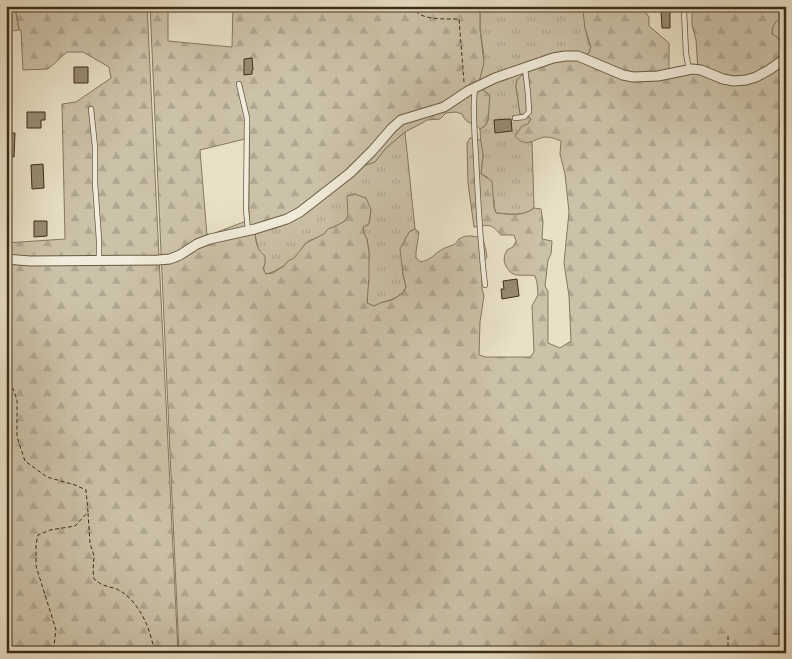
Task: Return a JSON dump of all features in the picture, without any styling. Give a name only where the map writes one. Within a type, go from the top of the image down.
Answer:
[{"type":"street","points":[[6,259],[30,261],[170,259],[210,239],[248,231],[287,219],[300,212],[350,173],[401,120],[444,107],[465,93],[495,78],[553,58],[578,56],[613,71],[633,77],[658,76],[689,70],[701,70],[723,79],[734,81],[756,77],[786,58]]},
{"type":"lane","points":[[684,11],[686,53],[689,70]]},
{"type":"lane","points":[[515,118],[524,117],[529,112],[525,68]]},
{"type":"lane","points":[[239,84],[247,118],[246,209],[248,231]]},
{"type":"lane","points":[[476,87],[474,96],[476,151],[485,285]]},
{"type":"lane","points":[[91,109],[95,147],[99,260]]},
{"type":"path","points":[[412,6],[425,17],[459,19],[465,93]]},
{"type":"path","points":[[6,369],[17,400],[17,438],[25,461],[47,477],[86,490],[90,544],[94,556],[94,579],[100,584],[123,592],[135,604],[147,624],[151,642],[156,653]]},
{"type":"path","points":[[53,653],[56,630],[36,566],[38,534],[75,526],[88,512]]},
{"type":"path","points":[[728,636],[728,653]]},
{"type":"green space","points":[[6,6],[15,6],[19,30],[6,32]]},
{"type":"green space","points":[[15,6],[147,6],[178,653],[6,653],[6,243],[65,239],[62,104],[76,102],[111,78],[109,67],[83,52],[67,52],[48,69],[23,70],[21,30],[19,30]]},
{"type":"green space","points":[[150,6],[168,6],[168,41],[232,47],[233,6],[480,6],[480,29],[484,63],[479,82],[480,88],[490,95],[488,120],[485,126],[480,129],[468,122],[462,114],[456,112],[446,113],[440,119],[427,120],[405,132],[386,148],[375,162],[363,166],[352,173],[290,222],[273,229],[255,233],[259,249],[265,256],[263,269],[266,274],[273,273],[294,258],[306,243],[345,221],[348,216],[347,196],[354,194],[366,198],[371,210],[369,224],[363,227],[369,252],[367,303],[374,306],[392,300],[403,293],[406,287],[400,249],[409,232],[415,229],[419,232],[416,258],[421,262],[454,244],[462,237],[471,236],[483,239],[487,257],[483,263],[482,289],[484,296],[480,322],[479,355],[485,357],[530,357],[534,352],[532,306],[538,295],[537,282],[535,276],[515,275],[504,262],[507,250],[513,247],[516,241],[514,235],[501,235],[489,226],[474,227],[468,183],[467,143],[470,138],[476,138],[481,141],[483,155],[481,174],[492,181],[496,213],[516,214],[525,213],[534,208],[541,209],[543,222],[542,239],[552,241],[545,286],[548,291],[548,343],[560,348],[571,341],[569,296],[564,263],[569,212],[565,174],[560,154],[561,141],[545,137],[526,143],[515,136],[522,126],[528,124],[531,119],[526,115],[520,114],[516,87],[517,80],[537,63],[582,56],[589,53],[591,47],[585,29],[583,10],[586,9],[607,6],[641,6],[649,17],[649,26],[669,43],[669,72],[698,71],[696,40],[692,25],[692,13],[697,7],[776,6],[780,18],[772,29],[772,34],[777,37],[784,49],[785,56],[782,68],[783,87],[786,97],[786,107],[780,120],[780,131],[786,147],[786,633],[773,634],[786,634],[786,653],[261,653],[400,647],[179,653]],"holes":[[[249,138],[249,220],[207,236],[200,150]]]},
{"type":"green space","points":[[480,6],[587,6],[589,8],[583,10],[588,41],[591,47],[589,53],[527,72],[517,80],[516,87],[520,113],[531,119],[528,125],[526,142],[532,142],[534,208],[521,214],[496,213],[487,177],[481,174],[483,155],[480,129],[485,126],[488,120],[488,108],[479,82],[484,57],[480,29]]},
{"type":"green space","points":[[776,6],[786,6],[786,97],[783,76],[785,56],[772,34],[772,28],[779,12]]},
{"type":"green space","points":[[786,107],[786,147],[780,131],[780,120]]},
{"type":"green space","points":[[405,132],[415,229],[409,232],[403,274],[406,287],[400,295],[374,306],[367,303],[369,252],[363,227],[369,224],[371,210],[348,216],[342,223],[306,243],[289,263],[266,274],[263,269],[265,263],[257,246],[255,233],[363,166],[375,162],[386,148]]},
{"type":"building","points":[[670,10],[670,28],[662,28],[661,11]]},
{"type":"building","points":[[252,58],[252,74],[244,75],[244,59]]},
{"type":"building","points":[[74,67],[88,67],[88,83],[74,83]]},
{"type":"building","points":[[27,112],[45,112],[45,120],[41,120],[41,128],[27,128]]},
{"type":"building","points":[[511,119],[512,131],[495,133],[494,120]]},
{"type":"building","points":[[6,133],[15,133],[14,157],[6,157]]},
{"type":"building","points":[[43,164],[44,188],[32,189],[31,165]]},
{"type":"building","points":[[34,221],[47,221],[47,236],[34,237]]},
{"type":"building","points":[[517,279],[519,296],[502,299],[501,289],[504,289],[503,281]]}]
